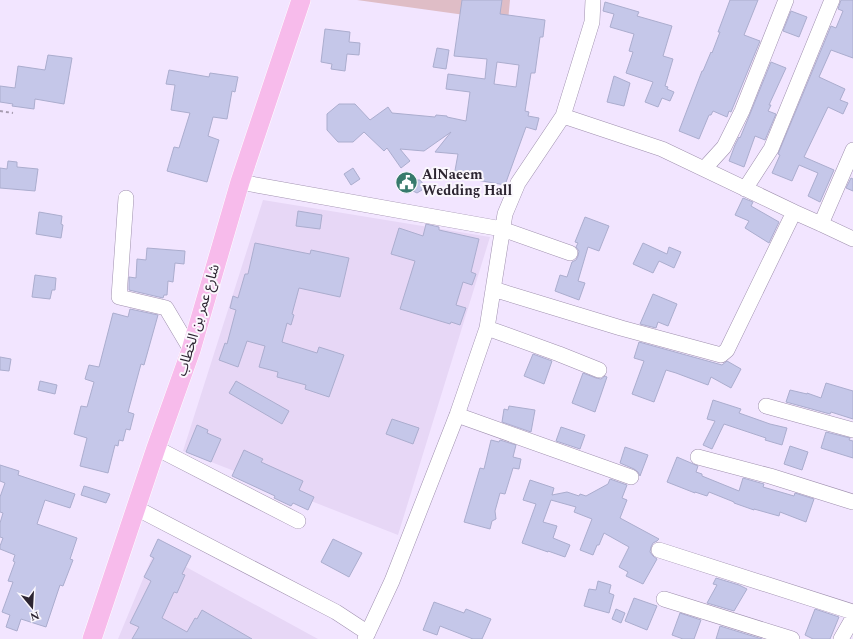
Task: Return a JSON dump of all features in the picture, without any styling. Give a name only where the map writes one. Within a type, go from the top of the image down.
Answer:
[{"type":"main road","name":"شارع عمر بن الخطاب","points":[[92,639],[156,448],[191,350],[240,182],[302,0]]},
{"type":"street","points":[[136,508],[336,612],[367,636],[392,581],[457,415],[487,328],[505,214],[518,183],[563,116],[592,22],[593,0]]},
{"type":"street","points":[[704,169],[724,146],[742,112],[786,0]]},
{"type":"street","points":[[745,189],[771,149],[832,0]]},
{"type":"street","points":[[563,116],[662,149],[853,239]]},
{"type":"street","points":[[821,224],[853,150]]},
{"type":"street","points":[[240,182],[502,229],[570,253]]},
{"type":"street","points":[[126,198],[120,297],[166,308],[191,350]]},
{"type":"street","points":[[493,289],[621,328],[721,355],[727,350],[794,212]]},
{"type":"street","points":[[487,328],[599,370]]},
{"type":"street","points":[[766,406],[853,430]]},
{"type":"street","points":[[457,415],[631,477]]},
{"type":"street","points":[[156,448],[298,521]]},
{"type":"street","points":[[698,457],[770,476],[853,502]]},
{"type":"street","points":[[659,550],[853,612]]},
{"type":"street","points":[[664,599],[792,639]]},
{"type":"street","points":[[841,639],[853,618]]},
{"type":"path","points":[[0,111],[13,113]]},
{"type":"shaded area","points":[[357,0],[510,0],[508,21]]},
{"type":"shaded area","points":[[263,200],[490,237],[398,535],[183,451]]},
{"type":"shaded area","points":[[155,550],[318,639],[118,639]]},
{"type":"building","points":[[462,0],[502,0],[500,14],[545,20],[543,37],[540,37],[535,73],[531,73],[525,111],[529,112],[528,116],[539,118],[536,130],[526,127],[505,185],[454,176],[458,154],[435,152],[451,132],[424,151],[400,149],[410,161],[401,168],[387,148],[384,151],[364,132],[353,142],[338,142],[327,130],[327,114],[339,104],[355,104],[370,120],[388,107],[392,113],[435,117],[436,115],[447,116],[466,121],[470,92],[446,89],[448,74],[485,79],[487,59],[454,56]],"holes":[[[497,62],[519,65],[516,87],[494,84]]]},
{"type":"building","points":[[730,0],[758,0],[744,35],[760,41],[731,112],[729,111],[727,117],[713,111],[711,115],[709,115],[699,139],[679,131],[702,71],[711,52],[712,53]]},
{"type":"building","points":[[841,0],[853,0],[853,58],[831,50],[819,77],[845,89],[840,100],[848,103],[843,114],[828,107],[804,157],[834,170],[820,202],[808,196],[818,173],[799,165],[792,181],[772,173],[780,155],[778,154],[831,26],[836,28],[843,11],[838,9]]},
{"type":"building","points":[[605,2],[639,12],[637,16],[672,26],[663,56],[673,59],[665,86],[668,87],[667,89],[674,92],[670,101],[662,98],[658,107],[645,102],[653,82],[626,73],[633,52],[629,51],[634,34],[610,27],[614,14],[603,11]]},
{"type":"building","points":[[791,11],[807,17],[799,37],[783,31]]},
{"type":"building","points":[[325,29],[350,32],[349,42],[360,43],[359,55],[347,54],[345,71],[331,69],[332,64],[321,62]]},
{"type":"building","points":[[437,48],[449,50],[446,69],[433,67]]},
{"type":"building","points":[[48,55],[72,58],[64,104],[35,99],[34,109],[12,106],[13,104],[0,102],[0,86],[15,88],[18,66],[45,70]]},
{"type":"building","points":[[771,62],[786,68],[769,105],[771,105],[768,111],[776,114],[765,140],[755,136],[744,167],[729,161]]},
{"type":"building","points":[[169,70],[209,77],[210,73],[238,77],[235,92],[232,91],[227,119],[213,117],[208,136],[219,140],[207,182],[167,171],[174,147],[179,148],[190,113],[171,110],[175,85],[166,84]]},
{"type":"building","points":[[614,76],[630,83],[624,106],[607,102]]},
{"type":"building","points":[[8,161],[17,162],[17,167],[38,169],[35,191],[0,188],[0,168],[7,169]]},
{"type":"building","points":[[353,168],[360,179],[351,185],[344,174]]},
{"type":"building","points":[[851,178],[853,179],[853,191],[846,188]]},
{"type":"building","points":[[414,180],[420,180],[424,185],[422,190],[417,193],[411,190],[410,184]]},
{"type":"building","points":[[743,198],[753,202],[751,206],[779,222],[769,243],[745,228],[749,221],[735,215]]},
{"type":"building","points":[[298,211],[322,215],[320,229],[296,226]]},
{"type":"building","points":[[39,212],[62,216],[61,224],[63,225],[61,238],[36,234]]},
{"type":"building","points":[[585,217],[609,226],[599,251],[588,247],[578,281],[585,283],[579,300],[555,291],[560,275],[567,277],[572,262],[576,260],[578,256],[579,251],[576,247],[578,243],[575,242]]},
{"type":"building","points":[[426,224],[439,227],[439,230],[479,239],[471,272],[476,274],[472,285],[463,282],[456,305],[466,308],[460,325],[451,322],[450,324],[400,309],[415,261],[391,254],[399,228],[423,236]]},
{"type":"building","points":[[255,243],[310,254],[311,250],[349,258],[340,297],[299,288],[292,314],[294,315],[291,325],[287,323],[282,342],[317,353],[319,347],[344,355],[329,397],[305,389],[306,385],[277,377],[278,372],[259,367],[265,346],[247,341],[238,367],[219,360],[225,343],[227,344],[236,310],[230,308],[233,296],[238,298],[245,274],[248,274]]},
{"type":"building","points":[[643,243],[667,254],[669,247],[681,252],[674,268],[659,261],[653,273],[633,264]]},
{"type":"building","points":[[147,248],[185,251],[184,264],[175,263],[173,282],[168,281],[167,295],[164,295],[163,298],[129,290],[129,277],[136,278],[137,259],[146,260]]},
{"type":"building","points":[[35,275],[56,278],[55,290],[52,290],[50,299],[32,297]]},
{"type":"building","points":[[653,294],[677,304],[668,326],[658,322],[656,328],[640,324]]},
{"type":"building","points":[[130,309],[158,315],[144,365],[141,364],[128,412],[134,414],[130,430],[126,429],[123,441],[119,440],[118,446],[115,445],[108,473],[80,466],[87,438],[74,434],[81,406],[87,407],[94,382],[85,379],[89,365],[99,367],[113,313],[128,317]]},
{"type":"building","points":[[639,342],[722,365],[727,361],[741,369],[731,388],[711,377],[708,385],[666,370],[654,402],[632,394],[644,361],[634,358]]},
{"type":"building","points":[[533,354],[552,361],[544,384],[524,376]]},
{"type":"building","points":[[0,357],[11,359],[9,371],[0,370]]},
{"type":"building","points":[[583,373],[601,379],[605,376],[607,377],[595,412],[572,403]]},
{"type":"building","points":[[40,381],[57,385],[55,394],[38,390]]},
{"type":"building","points":[[236,381],[289,411],[282,424],[229,393]]},
{"type":"building","points":[[826,383],[853,391],[853,419],[831,412],[830,414],[786,402],[790,390],[807,393],[821,398]]},
{"type":"building","points":[[713,400],[741,409],[739,413],[770,424],[787,428],[782,445],[724,424],[712,449],[703,445],[715,421],[707,419]]},
{"type":"building","points":[[509,406],[535,410],[531,432],[502,422],[504,409],[508,410]]},
{"type":"building","points":[[392,419],[419,428],[413,444],[386,434]]},
{"type":"building","points":[[197,425],[208,430],[207,433],[221,439],[211,462],[186,452]]},
{"type":"building","points":[[561,427],[585,435],[580,449],[556,441]]},
{"type":"building","points":[[826,432],[850,438],[849,440],[853,441],[853,458],[821,448]]},
{"type":"building","points":[[491,440],[499,442],[500,440],[516,445],[513,457],[521,459],[519,469],[513,468],[505,494],[500,493],[495,511],[496,519],[492,521],[490,529],[464,522],[480,468],[484,469]]},
{"type":"building","points":[[790,446],[808,452],[802,470],[784,464]]},
{"type":"building","points":[[625,447],[648,455],[640,476],[634,469],[620,463]]},
{"type":"building","points":[[244,450],[263,459],[261,462],[303,481],[299,490],[314,497],[308,510],[293,503],[291,506],[274,498],[275,496],[232,476]]},
{"type":"building","points":[[677,457],[698,466],[696,472],[702,474],[702,476],[739,491],[743,478],[764,484],[763,487],[794,496],[795,493],[814,499],[806,522],[780,512],[779,516],[754,510],[709,492],[707,496],[667,482]]},
{"type":"building","points":[[0,465],[19,471],[18,475],[75,494],[70,508],[45,500],[37,524],[77,538],[70,559],[73,560],[63,586],[60,585],[46,627],[21,619],[17,631],[6,627],[10,615],[2,612],[13,582],[8,581],[15,562],[13,561],[15,555],[0,549],[3,538],[0,537],[0,523],[3,513],[0,512],[0,497],[5,483],[0,481]]},
{"type":"building","points":[[610,479],[627,485],[622,498],[627,500],[620,518],[659,539],[653,543],[651,547],[650,552],[657,559],[643,584],[626,576],[628,572],[619,567],[629,547],[604,533],[593,555],[580,550],[592,519],[574,512],[576,507],[551,500],[543,522],[557,526],[553,538],[570,545],[565,557],[522,543],[536,504],[523,500],[530,480],[554,488],[552,495],[567,492],[579,496],[580,494],[586,496],[608,484]]},
{"type":"building","points":[[84,486],[110,494],[106,503],[81,495]]},
{"type":"building","points":[[158,539],[191,556],[182,574],[185,575],[177,593],[174,592],[162,618],[187,632],[195,618],[197,619],[202,610],[252,639],[132,639],[139,627],[130,623],[151,581],[144,577],[154,558],[150,556]]},
{"type":"building","points":[[333,539],[362,553],[349,577],[321,562]]},
{"type":"building","points":[[716,578],[747,589],[734,611],[707,603],[717,585],[713,584]]},
{"type":"building","points":[[598,581],[611,585],[609,593],[614,595],[609,613],[584,606],[589,589],[596,590]]},
{"type":"building","points":[[634,598],[657,606],[647,630],[625,621]]},
{"type":"building","points":[[434,602],[464,613],[466,609],[491,619],[482,639],[473,639],[440,626],[437,635],[423,630]]},
{"type":"building","points":[[616,609],[625,613],[621,623],[612,619]]},
{"type":"building","points":[[815,609],[839,617],[830,639],[813,639],[805,635]]},
{"type":"building","points":[[680,613],[701,620],[694,639],[683,639],[672,635]]},
{"type":"building","points":[[720,626],[762,639],[716,639]]},
{"type":"place","name":"AlNaeem Wedding Hall","points":[[407,182]]}]
